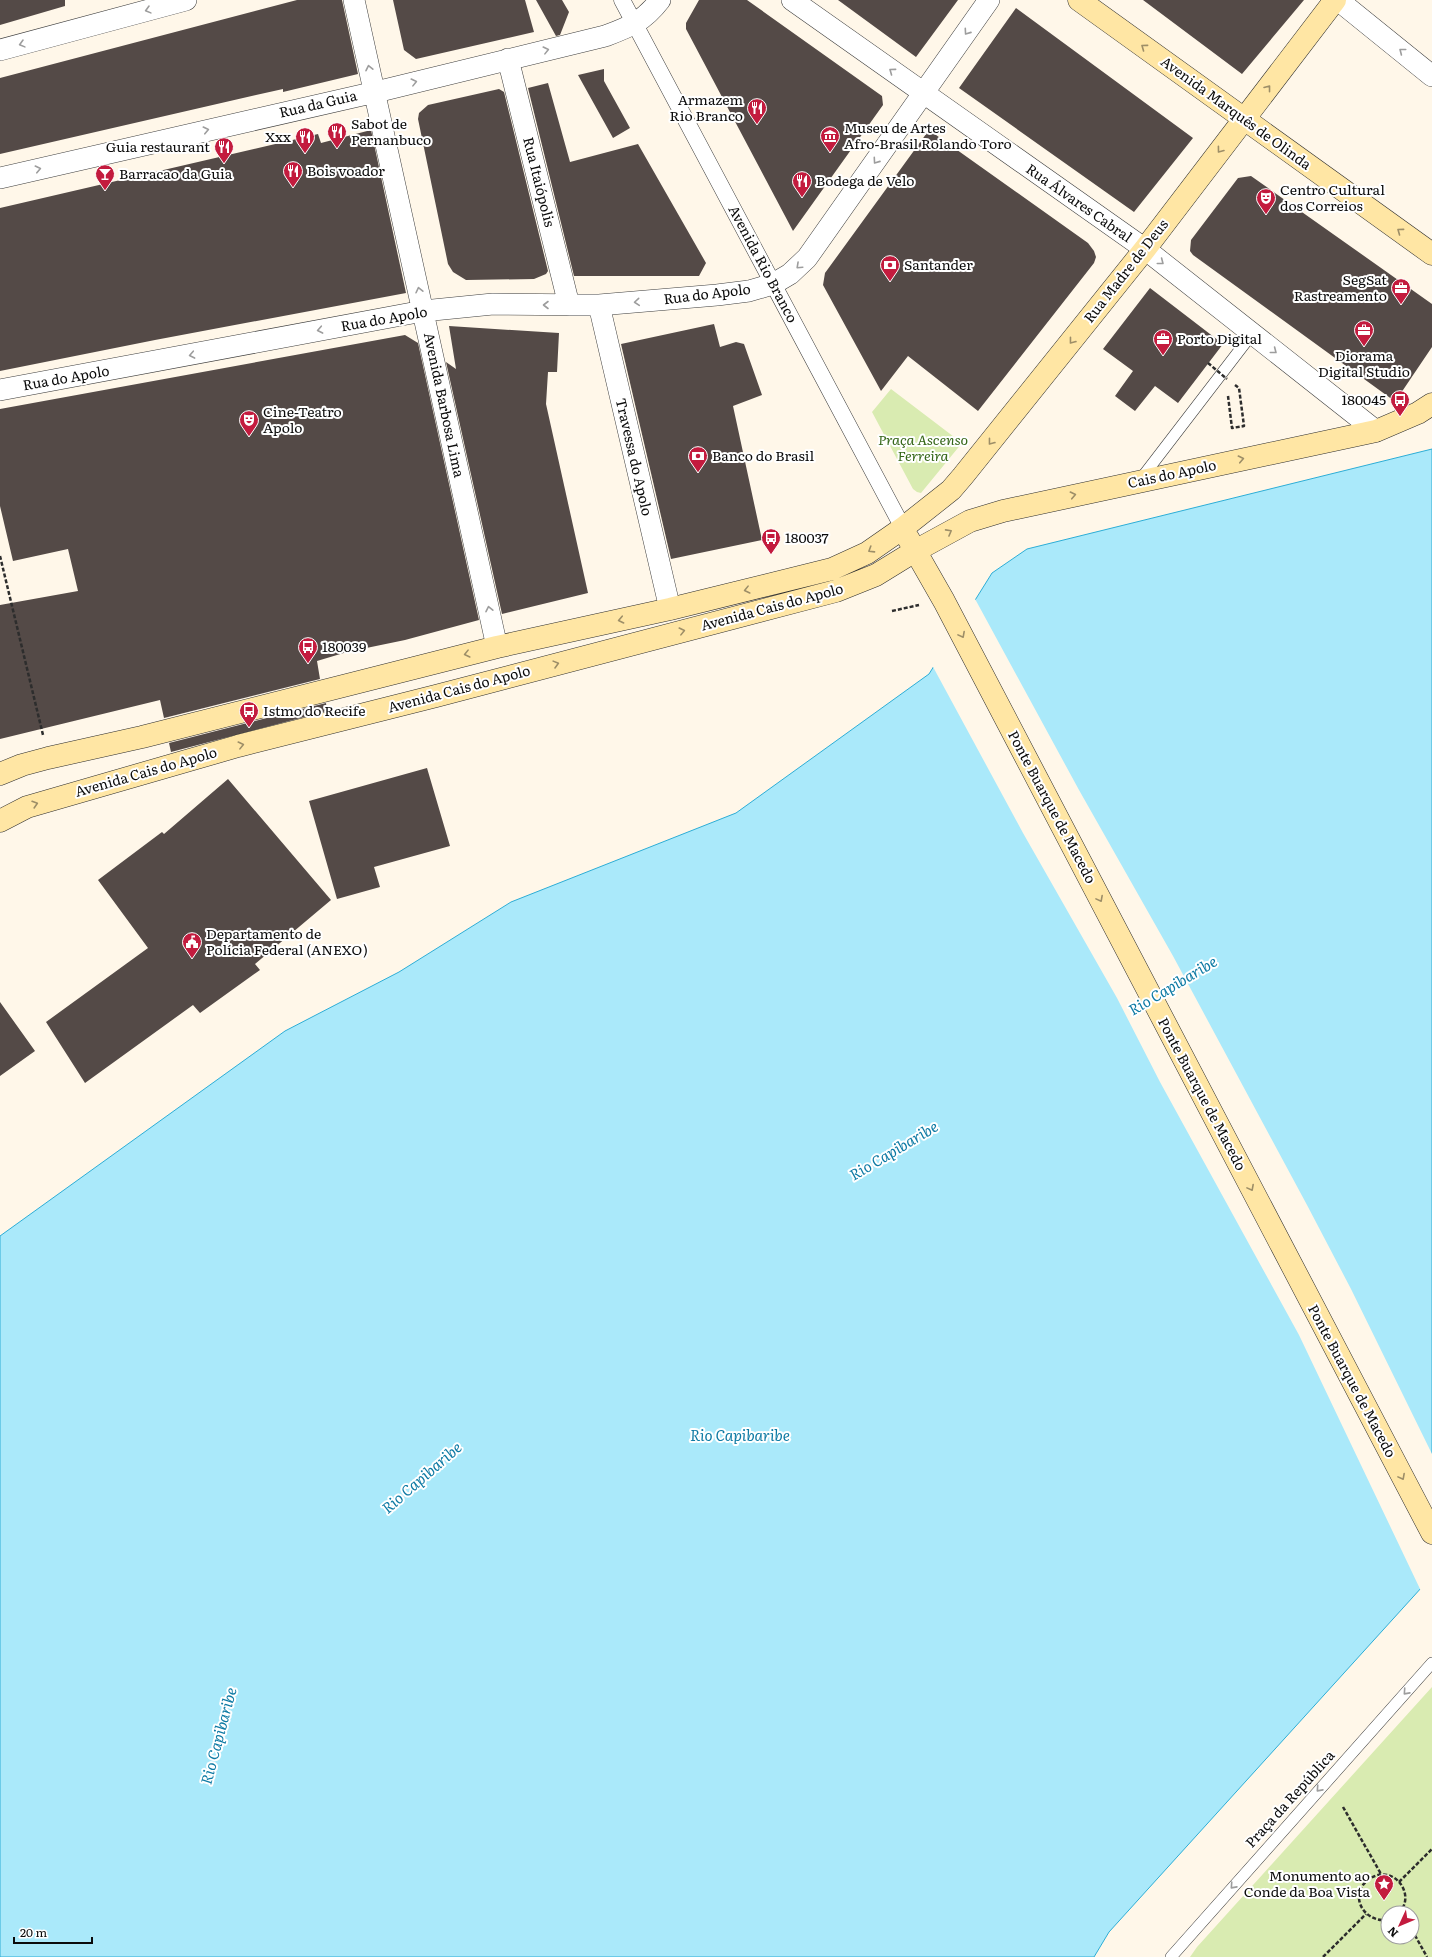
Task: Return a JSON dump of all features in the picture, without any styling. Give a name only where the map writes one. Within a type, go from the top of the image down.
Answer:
[{"type":"main road","name":"Avenida Marquês de Olinda","points":[[1079,0],[1432,254]]},
{"type":"main road","name":"Rua Madre de Deus","points":[[903,528],[951,490],[963,476],[1145,249],[1335,0]]},
{"type":"main road","name":"Cais do Apolo","points":[[915,551],[970,521],[1002,510],[1376,431],[1418,413],[1432,404]]},
{"type":"main road","name":"Ponte Buarque de Macedo","points":[[903,528],[944,601],[1432,1534]]},
{"type":"main road","name":"Avenida Cais do Apolo","points":[[0,774],[22,765],[48,758],[142,737],[497,647],[670,609],[832,569],[867,553],[903,528]]},
{"type":"main road","name":"Avenida Cais do Apolo","points":[[0,821],[27,806],[238,746],[436,696],[836,591],[876,575],[915,551]]},
{"type":"street","points":[[0,50],[186,0]]},
{"type":"street","name":"Avenida Barbosa Lima","points":[[354,0],[424,311],[497,647]]},
{"type":"street","name":"Avenida Rio Branco","points":[[622,0],[903,528]]},
{"type":"street","name":"Rua da Guia","points":[[0,178],[374,92],[605,36],[635,24],[653,9],[660,0]]},
{"type":"street","name":"Rua Álvares Cabral","points":[[792,0],[1145,249],[1376,431]]},
{"type":"street","name":"Rua do Apolo","points":[[0,390],[424,311],[493,304],[598,305],[717,295],[749,290],[773,284],[790,274],[807,258],[989,0]]},
{"type":"street","points":[[1338,0],[1432,76]]},
{"type":"street","name":"Rua Itaiópolis","points":[[508,59],[569,305]]},
{"type":"street","name":"Travessa do Apolo","points":[[598,305],[670,609]]},
{"type":"lane","points":[[1140,480],[1252,334]]},
{"type":"lane","name":"Praça da República","points":[[1171,1957],[1432,1663]]},
{"type":"path","points":[[1208,363],[1227,378]]},
{"type":"path","points":[[1229,400],[1232,428],[1244,426],[1239,388]]},
{"type":"path","points":[[0,556],[48,758]]},
{"type":"path","points":[[1343,1807],[1381,1874]]},
{"type":"path","points":[[1399,1882],[1432,1849]]},
{"type":"path","points":[[1380,1919],[1374,1919],[1366,1914],[1359,1898],[1360,1889],[1369,1879],[1381,1874],[1390,1876],[1399,1882],[1405,1894],[1404,1905]]},
{"type":"path","points":[[1323,1957],[1366,1914]]},
{"type":"path","points":[[1420,1944],[1427,1957]]},
{"type":"green space","name":"Praça Ascenso Ferreira","points":[[891,389],[962,443],[921,493],[913,489],[872,412]]},
{"type":"green space","points":[[1432,1687],[1432,1957],[1190,1957],[1197,1947]]},
{"type":"water","name":"Rio Capibaribe","points":[[1432,449],[1432,1576],[1109,1932],[1094,1957],[0,1957],[0,1236],[285,1031],[399,972],[511,902],[736,813],[929,674],[992,573],[1027,549]]},
{"type":"pier","points":[[974,597],[1079,790],[1173,956],[1307,1205],[1351,1289],[1432,1454],[1432,1579],[1421,1591],[1299,1335],[1160,1082],[1117,998],[1023,833],[932,665]]},
{"type":"building","points":[[0,0],[65,0],[65,6],[0,25]]},
{"type":"building","points":[[297,0],[342,0],[358,74],[283,92],[283,89],[256,95],[0,154],[0,78]]},
{"type":"building","points":[[393,0],[525,0],[534,32],[416,59],[404,50]]},
{"type":"building","points":[[536,0],[562,0],[569,12],[560,35],[556,36]]},
{"type":"building","points":[[699,0],[747,0],[882,96],[883,105],[793,231],[686,29],[686,23]]},
{"type":"building","points":[[838,0],[958,0],[916,57]]},
{"type":"building","points":[[1143,0],[1304,0],[1242,74]]},
{"type":"building","points":[[1016,8],[1193,138],[1134,212],[959,88]]},
{"type":"building","points":[[604,69],[604,81],[630,128],[613,138],[578,75]]},
{"type":"building","points":[[548,83],[570,162],[638,144],[706,263],[699,276],[574,276],[528,88]]},
{"type":"building","points":[[499,89],[504,92],[548,271],[546,274],[534,279],[466,280],[453,272],[448,264],[418,119],[419,113],[428,105]]},
{"type":"building","points":[[371,130],[406,293],[0,371],[0,208],[318,134],[321,143]]},
{"type":"building","points":[[929,130],[1088,243],[1094,251],[1096,257],[1094,263],[978,411],[908,356],[881,391],[823,285],[825,273]]},
{"type":"building","points":[[1251,176],[1432,304],[1432,347],[1401,393],[1393,400],[1193,255],[1190,251],[1191,240],[1238,178]]},
{"type":"building","name":"Porto Digital","points":[[1150,288],[1223,344],[1178,403],[1155,386],[1135,411],[1115,396],[1133,371],[1103,349]]},
{"type":"building","name":"Banco do Brasil","points":[[714,324],[720,347],[736,342],[744,344],[762,395],[733,406],[762,540],[671,559],[621,344]]},
{"type":"building","points":[[449,326],[559,333],[557,372],[548,372],[546,404],[588,593],[502,614],[446,362],[456,369]]},
{"type":"building","points":[[405,335],[418,343],[479,620],[405,640],[347,652],[317,661],[320,679],[164,718],[160,700],[0,739],[0,605],[78,591],[68,549],[13,561],[0,506],[0,409]]},
{"type":"building","points":[[326,703],[327,711],[171,752],[169,743]]},
{"type":"building","points":[[427,768],[450,846],[374,867],[380,887],[337,899],[309,801]]},
{"type":"building","name":"Departamento de Polícia Federal (ANEXO)","points":[[228,779],[331,900],[255,964],[260,970],[200,1013],[193,1005],[85,1083],[46,1022],[148,948],[98,880],[162,832],[164,834]]},
{"type":"building","points":[[0,1002],[35,1051],[0,1076]]},
{"type":"place","name":"Armazem Rio Branco","points":[[757,125]]},
{"type":"place","name":"Sabot de Pernanbuco","points":[[337,149]]},
{"type":"place","name":"Museu de Artes Afro-Brasil Rolando Toro","points":[[830,153]]},
{"type":"place","name":"Xxx","points":[[305,154]]},
{"type":"place","name":"Guia restaurant","points":[[224,164]]},
{"type":"place","name":"Bois voador","points":[[293,188]]},
{"type":"place","name":"Barracao da Guia","points":[[105,191]]},
{"type":"place","name":"Bodega de Velo","points":[[802,198]]},
{"type":"place","name":"Centro Cultural dos Correios","points":[[1266,215]]},
{"type":"place","name":"Santander","points":[[890,282]]},
{"type":"place","name":"SegSat Rastreamento","points":[[1401,305]]},
{"type":"place","name":"Diorama Digital Studio","points":[[1364,347]]},
{"type":"place","name":"Porto Digital","points":[[1163,356]]},
{"type":"place","name":"180045","points":[[1400,417]]},
{"type":"place","name":"Cine-Teatro Apolo","points":[[249,437]]},
{"type":"place","name":"Banco do Brasil","points":[[698,473]]},
{"type":"place","name":"180037","points":[[771,555]]},
{"type":"place","name":"180039","points":[[308,664]]},
{"type":"place","name":"Istmo do Recife","points":[[249,728]]},
{"type":"place","name":"Departamento de Polícia Federal (ANEXO)","points":[[192,959]]},
{"type":"place","name":"Monumento ao Conde da Boa Vista","points":[[1384,1901]]}]
